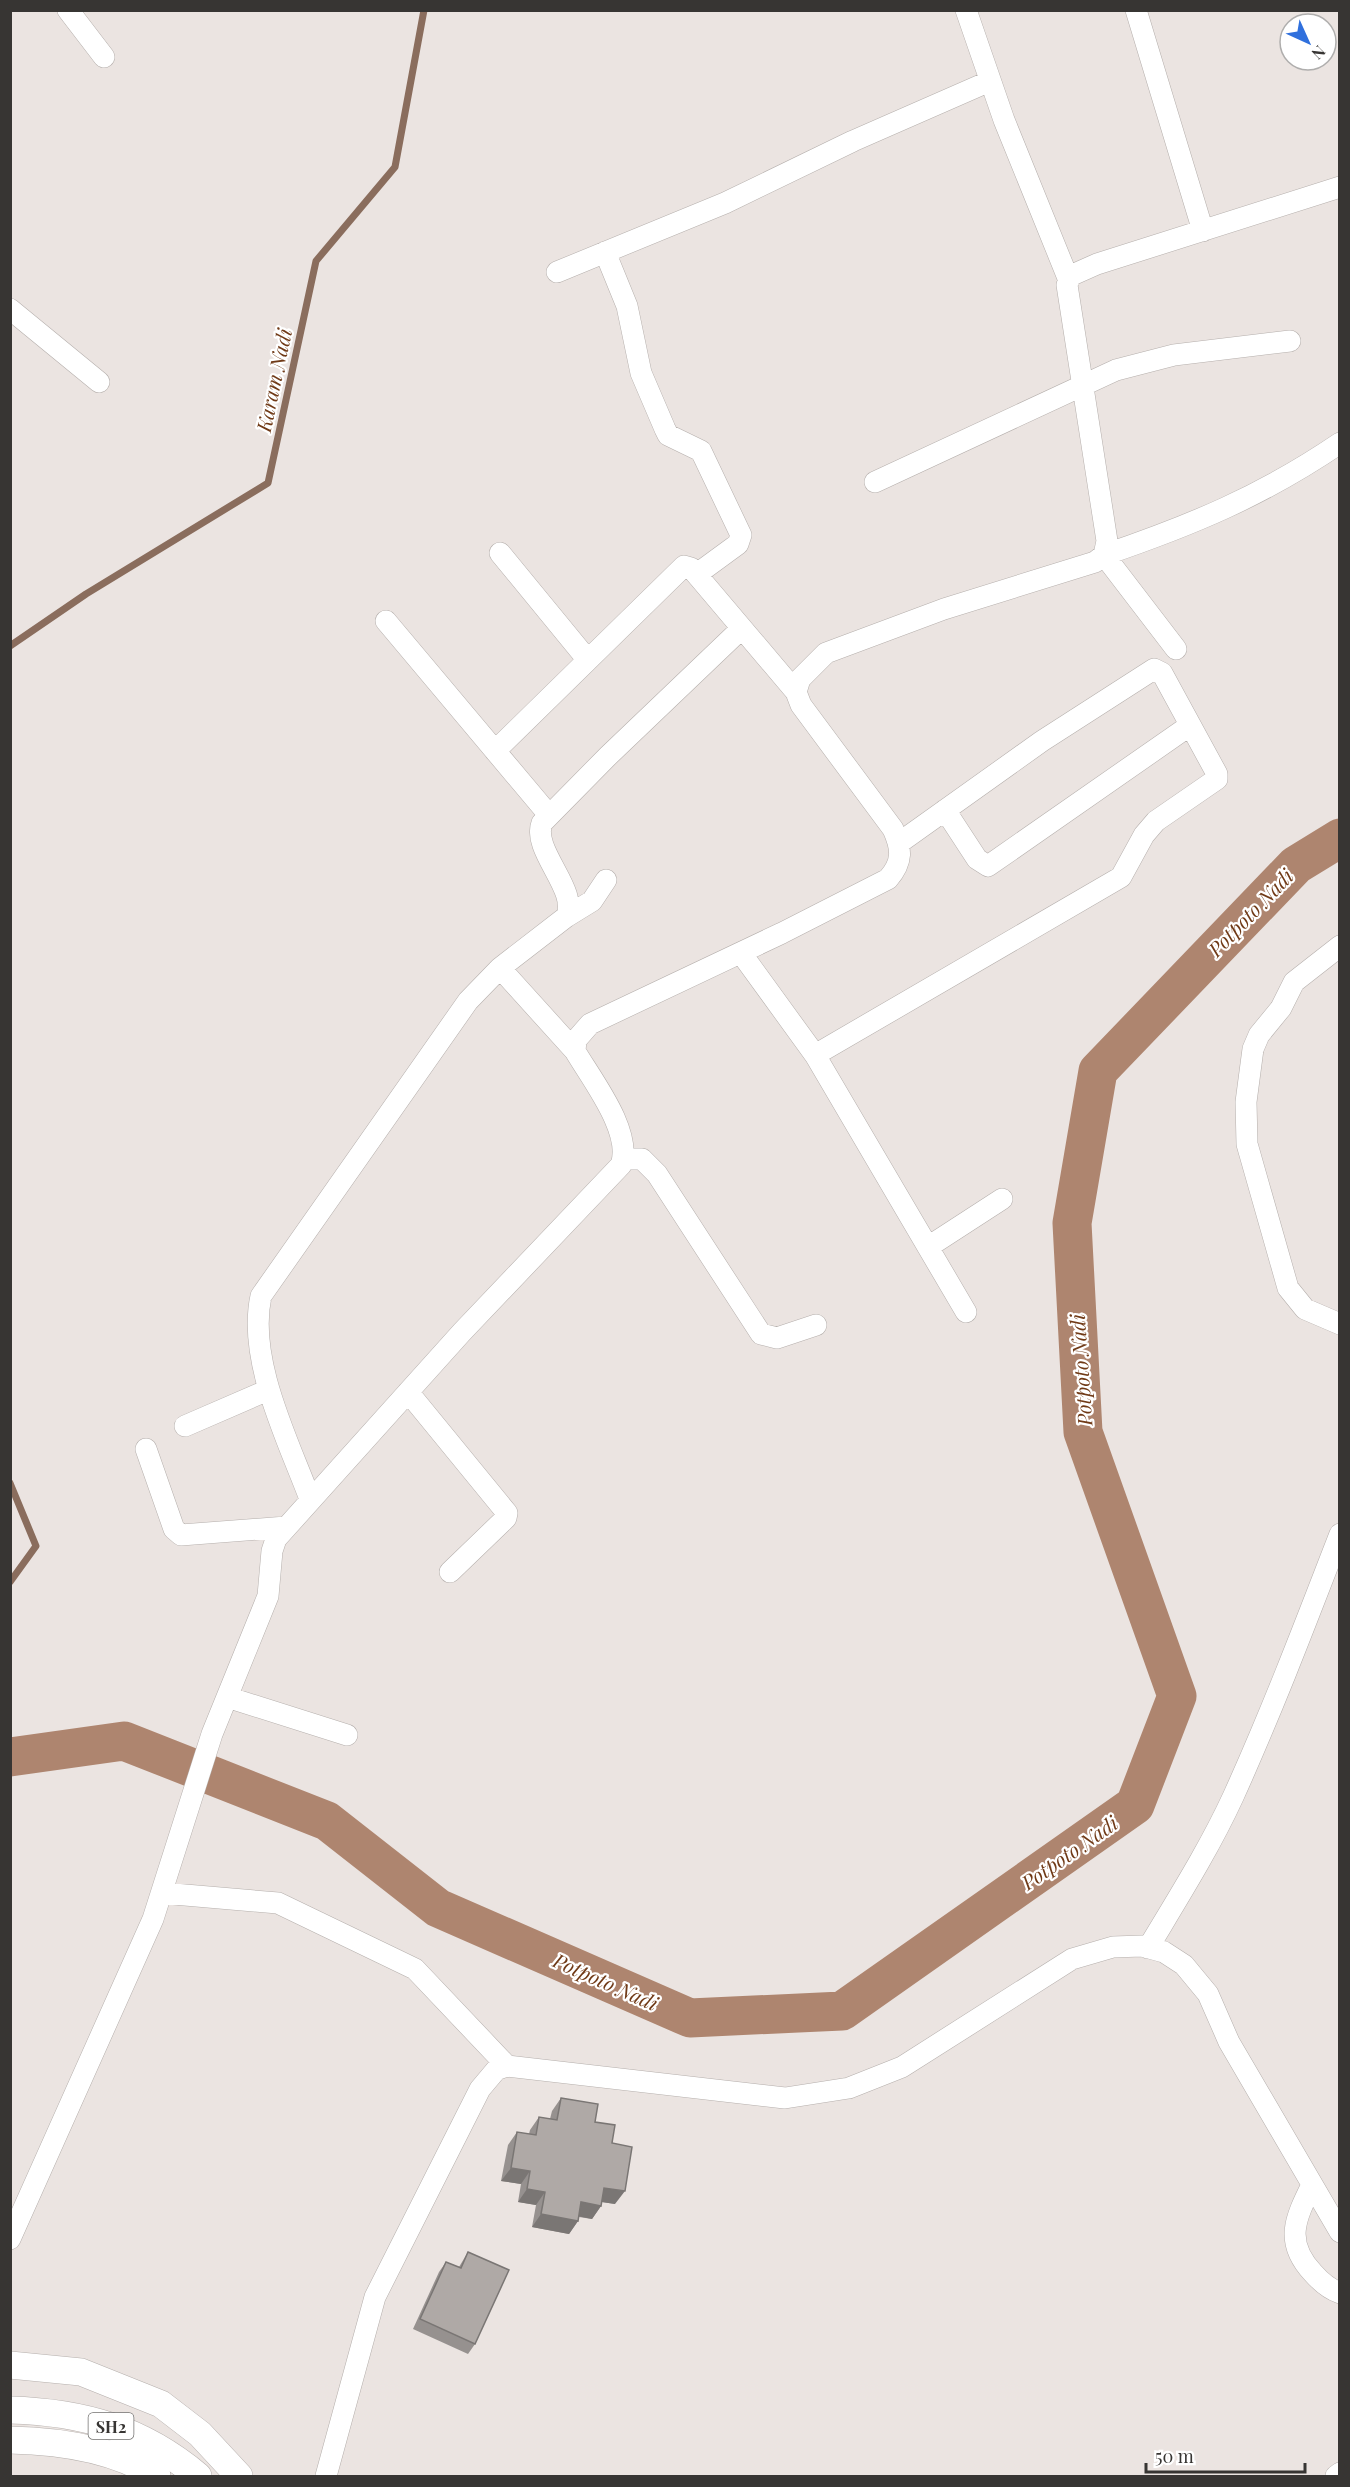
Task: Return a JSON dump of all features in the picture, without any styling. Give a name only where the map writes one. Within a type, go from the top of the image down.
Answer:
[{"type":"main road","points":[[15,2361],[81,2372],[161,2404],[200,2434],[239,2476]]},
{"type":"main road","name":"SH2","points":[[10,2410],[41,2411],[87,2418],[128,2432],[161,2450],[198,2476]]},
{"type":"main road","name":"SH2","points":[[10,2440],[42,2440],[86,2448],[120,2459],[157,2476]]},
{"type":"street","points":[[68,10],[104,57]]},
{"type":"street","points":[[966,10],[990,81],[1068,278],[1067,285],[1082,387],[1107,541],[1104,555],[1176,649]]},
{"type":"street","points":[[1136,10],[1203,231]]},
{"type":"street","points":[[557,272],[725,202],[853,141],[990,81]]},
{"type":"street","points":[[1068,278],[1073,273],[1097,264],[1340,187]]},
{"type":"street","points":[[605,252],[627,306],[641,373],[665,429],[668,435],[701,451],[741,535],[738,544],[697,574]]},
{"type":"street","points":[[10,309],[99,382]]},
{"type":"street","points":[[875,482],[1116,370],[1174,355],[1290,341]]},
{"type":"street","points":[[796,692],[800,679],[825,653],[944,609],[1095,562],[1104,555],[1187,527],[1257,494],[1340,443]]},
{"type":"street","points":[[500,553],[586,659]]},
{"type":"street","points":[[495,751],[679,569],[687,566],[697,574],[796,692],[801,705],[892,829],[899,843],[901,857],[896,870],[888,879],[741,953],[590,1024],[576,1040],[575,1051]]},
{"type":"street","points":[[386,621],[549,815]]},
{"type":"street","points":[[566,917],[569,902],[540,833],[543,824],[549,815],[741,629]]},
{"type":"street","points":[[815,1055],[1120,877],[1144,835],[1156,821],[1217,779],[1192,718],[1161,673],[1157,669],[1151,670],[1042,741],[899,843]]},
{"type":"street","points":[[945,810],[977,859],[988,866],[1192,718]]},
{"type":"street","points":[[310,1499],[268,1390],[259,1312],[265,1288],[468,1001],[500,968],[566,917],[592,901],[606,880]]},
{"type":"street","points":[[1340,946],[1294,982],[1281,1008],[1259,1035],[1253,1050],[1246,1113],[1247,1144],[1288,1288],[1305,1309],[1340,1323]]},
{"type":"street","points":[[741,953],[815,1055],[966,1312]]},
{"type":"street","points":[[10,2239],[149,1930],[174,1859],[212,1734],[268,1596],[273,1544],[310,1499],[408,1392],[618,1170],[623,1159],[624,1147],[620,1130],[575,1051],[500,968]]},
{"type":"street","points":[[623,1159],[642,1159],[657,1174],[761,1334],[777,1338],[816,1325]]},
{"type":"street","points":[[928,1247],[1002,1199]]},
{"type":"street","points":[[185,1426],[268,1390]]},
{"type":"street","points":[[408,1392],[507,1513],[506,1518],[450,1572]]},
{"type":"street","points":[[146,1449],[177,1532],[185,1535],[286,1527]]},
{"type":"street","points":[[1148,1948],[1192,1876],[1232,1798],[1285,1676],[1340,1534]]},
{"type":"street","points":[[227,1697],[347,1735]]},
{"type":"street","points":[[162,1893],[278,1903],[415,1969],[507,2066]]},
{"type":"street","points":[[326,2476],[375,2297],[480,2089],[496,2070],[507,2066],[785,2098],[816,2095],[849,2088],[902,2067],[1072,1959],[1113,1947],[1148,1948],[1164,1952],[1184,1965],[1208,1994],[1229,2042],[1340,2232]]},
{"type":"street","points":[[1312,2185],[1300,2210],[1294,2239],[1302,2261],[1318,2278],[1340,2293]]},
{"type":"street","points":[[1336,2476],[1340,2473]]},
{"type":"building","points":[[561,2098],[598,2104],[595,2122],[615,2125],[612,2143],[632,2147],[625,2191],[604,2188],[601,2206],[581,2202],[578,2221],[541,2214],[545,2192],[527,2189],[530,2171],[511,2168],[517,2132],[536,2135],[539,2117],[557,2120]]},
{"type":"building","points":[[468,2252],[509,2270],[475,2344],[420,2319],[446,2262],[461,2268]]},
{"type":"waterway","name":"Karam Nadi","points":[[10,646],[86,594],[268,483],[316,261],[395,167],[424,10]]},
{"type":"waterway","name":"Potpoto Nadi","points":[[10,1757],[124,1741],[327,1821],[438,1908],[690,2018],[842,2011],[1135,1805],[1177,1696],[1083,1432],[1072,1223],[1098,1071],[1296,865],[1340,838]]},
{"type":"waterway","name":"Karam Nadi","points":[[10,1483],[36,1546],[10,1582]]}]
